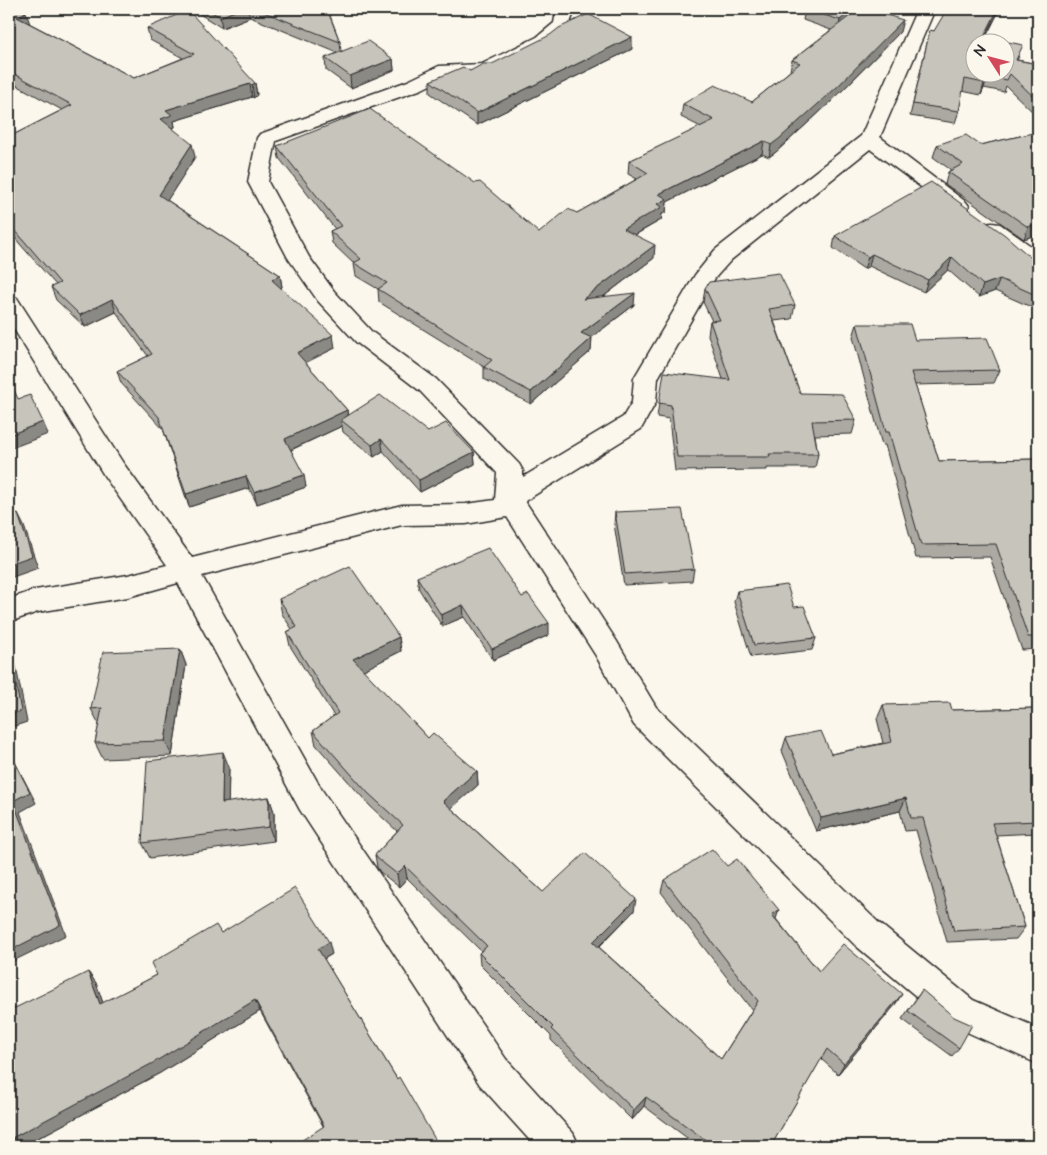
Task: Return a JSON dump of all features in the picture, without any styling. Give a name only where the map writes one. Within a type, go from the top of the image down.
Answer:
[{"type":"street","points":[[9,611],[35,602],[128,586],[402,515],[466,514],[504,508],[509,498],[510,471],[428,385],[364,337],[326,296],[299,258],[258,182],[267,138],[415,85],[445,70],[485,70],[543,41],[562,25],[565,12],[563,9]]},
{"type":"street","points":[[509,498],[632,423],[644,402],[646,378],[706,275],[723,255],[870,139],[926,9]]},
{"type":"street","points":[[870,139],[952,201],[1038,261]]},
{"type":"street","points":[[9,303],[114,470],[185,570],[311,800],[493,1072],[560,1146]]},
{"type":"street","points":[[509,498],[606,648],[645,716],[874,940],[961,1012],[1038,1046]]},
{"type":"building","points":[[9,9],[18,9],[26,12],[17,17],[134,78],[194,54],[147,28],[188,10],[255,83],[166,110],[172,115],[161,119],[192,144],[159,195],[280,275],[272,280],[333,335],[297,353],[347,410],[285,439],[304,475],[254,492],[246,476],[186,494],[159,417],[117,371],[152,354],[112,299],[80,315],[51,287],[60,283],[9,223],[9,137],[72,105],[9,71]]},
{"type":"building","points":[[207,9],[239,9],[220,17]]},
{"type":"building","points":[[256,9],[327,9],[340,42]]},
{"type":"building","points":[[805,9],[854,9],[840,20]]},
{"type":"building","points":[[859,9],[867,9],[903,20],[837,87],[771,145],[764,141],[659,194],[667,199],[658,204],[662,207],[623,229],[655,245],[583,299],[635,293],[581,333],[592,338],[531,392],[484,367],[492,360],[378,289],[387,283],[354,263],[361,259],[330,231],[341,226],[277,146],[370,109],[475,183],[480,182],[539,233],[568,209],[577,213],[648,173],[629,161],[714,120],[683,104],[715,85],[752,102],[800,63],[792,60]]},
{"type":"building","points":[[947,9],[998,9],[986,32],[964,32],[964,82],[959,111],[913,104],[930,30],[934,31]]},
{"type":"building","points":[[588,14],[632,37],[477,113],[430,81],[463,67],[470,71],[483,64],[492,64]]},
{"type":"building","points":[[368,41],[393,59],[350,76],[325,58]]},
{"type":"building","points":[[1014,43],[1023,45],[1016,60],[1038,64],[1038,101],[1014,78]]},
{"type":"building","points":[[1038,132],[1038,223],[1028,227],[948,172],[963,164],[937,145],[966,135],[980,145]]},
{"type":"building","points":[[931,182],[1005,235],[1038,264],[1038,296],[1000,279],[983,285],[952,257],[928,280],[872,254],[868,257],[835,236]]},
{"type":"building","points":[[779,273],[795,305],[769,309],[800,393],[842,394],[856,420],[812,421],[818,454],[769,454],[770,457],[677,457],[671,405],[659,403],[664,372],[730,380],[710,321],[720,320],[705,288],[709,282]]},
{"type":"building","points":[[857,324],[910,324],[915,340],[987,338],[1000,370],[911,372],[939,461],[1038,459],[1038,637],[1028,637],[996,544],[921,545],[889,432],[886,432]]},
{"type":"building","points":[[9,378],[18,399],[30,395],[43,422],[9,435]]},
{"type":"building","points":[[380,395],[428,432],[446,423],[474,452],[419,480],[381,439],[372,445],[341,420]]},
{"type":"building","points":[[682,509],[694,569],[625,574],[615,512]]},
{"type":"building","points":[[18,514],[32,556],[9,564],[9,517]]},
{"type":"building","points":[[488,548],[522,597],[528,594],[549,623],[492,649],[463,605],[441,615],[417,577]]},
{"type":"building","points":[[350,566],[399,637],[353,659],[428,738],[433,733],[477,771],[443,801],[543,892],[585,853],[636,899],[593,942],[721,1059],[758,1001],[664,880],[712,849],[727,866],[737,859],[779,910],[772,915],[819,971],[843,944],[902,994],[844,1064],[827,1049],[771,1146],[714,1146],[646,1097],[634,1110],[551,1029],[553,1027],[479,953],[487,946],[405,866],[397,874],[375,855],[403,825],[368,793],[313,731],[338,713],[287,632],[297,627],[279,599]]},
{"type":"building","points":[[787,585],[794,607],[804,606],[816,638],[754,645],[737,591]]},
{"type":"building","points":[[180,649],[165,741],[95,743],[102,708],[91,709],[103,652]]},
{"type":"building","points":[[9,650],[21,711],[9,715]]},
{"type":"building","points":[[950,703],[952,710],[1038,708],[1038,821],[992,823],[1025,927],[954,931],[923,818],[911,818],[906,798],[821,818],[786,738],[821,731],[831,754],[892,742],[883,705]]},
{"type":"building","points":[[9,752],[30,792],[13,801],[60,925],[9,951]]},
{"type":"building","points":[[223,752],[222,803],[269,797],[269,827],[142,843],[147,761]]},
{"type":"building","points":[[295,888],[329,942],[318,949],[397,1079],[399,1077],[439,1146],[293,1146],[324,1126],[255,1000],[153,1063],[12,1138],[9,1126],[9,1011],[88,972],[100,1004],[157,975],[151,963],[216,925],[221,933]]},
{"type":"building","points":[[922,990],[954,1017],[972,1025],[959,1048],[908,1011]]}]
